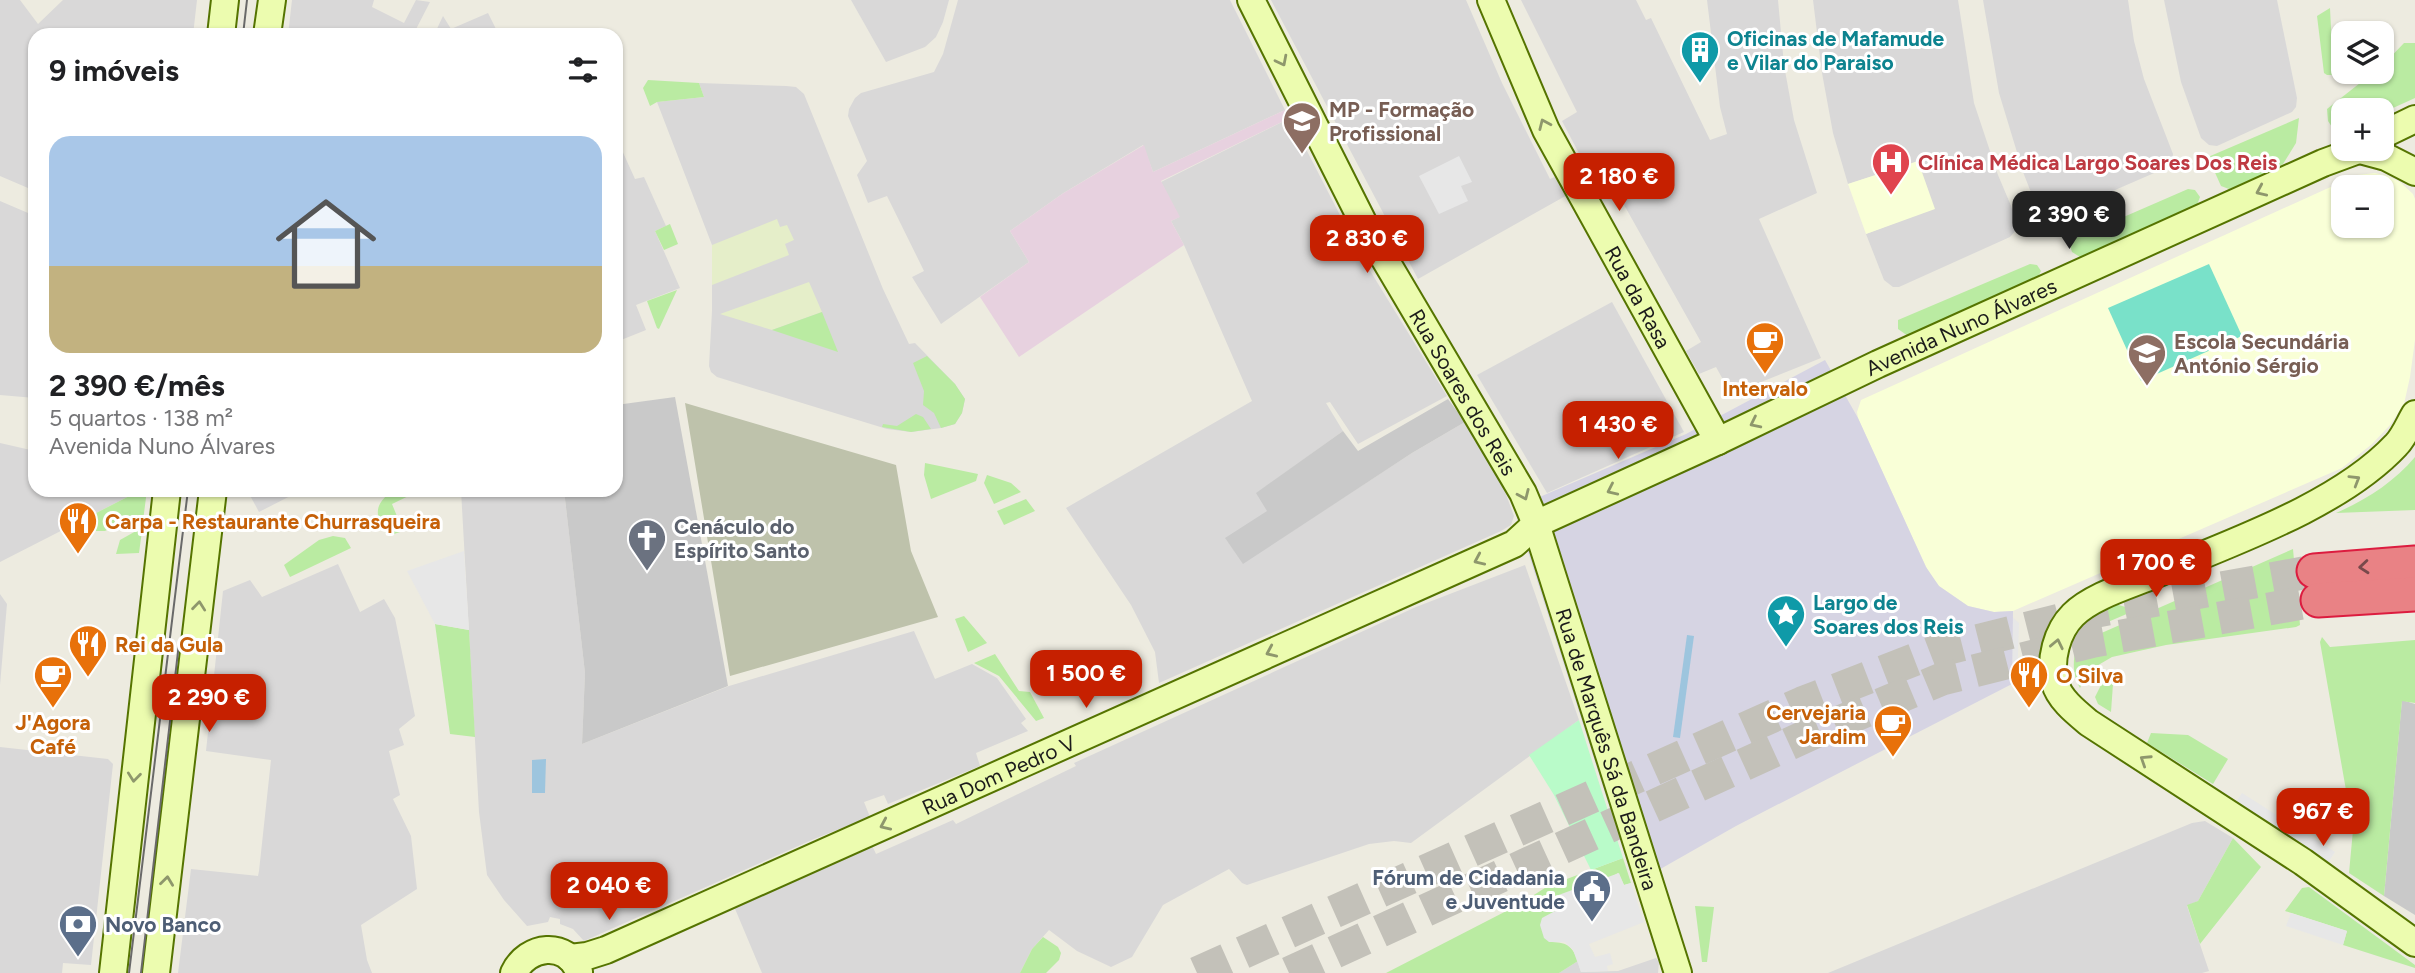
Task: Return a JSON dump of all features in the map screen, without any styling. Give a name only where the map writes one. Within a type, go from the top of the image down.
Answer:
[{"type":"highway","points":[[2415,563],[2316,585],[2415,594]]},
{"type":"main road","points":[[222,28],[225,0]]},
{"type":"main road","points":[[268,28],[271,0]]},
{"type":"main road","name":"Rua Soares dos Reis","points":[[1251,0],[1364,224],[1518,482],[1536,524]]},
{"type":"main road","name":"Rua da Rasa","points":[[1491,0],[1546,130],[1718,441]]},
{"type":"main road","points":[[2394,129],[2415,119]]},
{"type":"main road","name":"Avenida Nuno Álvares","points":[[1536,524],[1718,441],[1878,363],[2331,160]]},
{"type":"main road","name":"Avenida Nuno Álvares","points":[[2394,161],[2415,172]]},
{"type":"main road","points":[[2415,414],[2398,443],[2367,473],[2313,505],[2104,596],[2074,614],[2057,636],[2054,666],[2055,685],[2064,700],[2089,723],[2311,868],[2415,943]]},
{"type":"main road","points":[[113,973],[166,497]]},
{"type":"main road","points":[[156,973],[212,497]]},
{"type":"main road","name":"Rua Dom Pedro V","points":[[575,965],[587,956],[606,950],[1514,544],[1536,524]]},
{"type":"main road","name":"Rua de Marquês Sá da Bandeira","points":[[1536,524],[1678,973]]},
{"type":"main road","points":[[514,973],[527,956],[537,950],[560,951],[575,965]]},
{"type":"shaded area","points":[[0,0],[20,0],[38,24],[63,0],[197,0],[194,28],[28,28],[28,188],[0,176]]},
{"type":"shaded area","points":[[292,0],[374,0],[372,7],[404,23],[416,0],[430,2],[417,28],[289,28]]},
{"type":"shaded area","points":[[851,0],[949,0],[936,37],[925,47],[886,62]]},
{"type":"shaded area","points":[[958,0],[1230,0],[1285,110],[1153,172],[1143,145],[1062,194],[1010,231],[1029,262],[941,324],[912,277],[924,271],[887,196],[868,203],[857,175],[867,161],[848,116],[855,98],[861,93],[934,72],[943,54]]},
{"type":"shaded area","points":[[1271,0],[1466,0],[1502,83],[1550,179],[1559,175],[1569,194],[1418,279]]},
{"type":"shaded area","points":[[1521,0],[1636,0],[1646,20],[1651,18],[1710,140],[1727,134],[1720,107],[1707,0],[1778,0],[1784,65],[1794,120],[1817,193],[1759,219],[1821,358],[1731,394],[1716,367],[1699,374],[1686,351],[1701,342],[1609,178],[1595,184],[1562,121],[1577,112]]},
{"type":"shaded area","points":[[1813,0],[1958,0],[1974,103],[1998,175],[2017,220],[2016,230],[2010,237],[1899,287],[1893,287],[1884,280],[1866,234],[1934,208],[1917,162],[1848,184],[1833,133]]},
{"type":"shaded area","points":[[1983,0],[2128,0],[2134,41],[2144,79],[2173,154],[2168,167],[2046,220],[2041,218],[2023,172],[1999,93]]},
{"type":"shaded area","points":[[2164,0],[2277,0],[2297,98],[2292,112],[2217,146],[2209,145],[2201,138],[2181,82]]},
{"type":"shaded area","points":[[488,13],[496,28],[453,28]]},
{"type":"shaded area","points":[[443,16],[450,28],[437,28]]},
{"type":"shaded area","points":[[699,83],[796,87],[804,94],[883,289],[909,344],[915,343],[955,384],[965,399],[962,413],[955,424],[911,432],[887,429],[717,377],[711,372],[712,245],[657,102],[704,97]]},
{"type":"shaded area","points":[[1285,110],[1290,118],[1161,181],[1180,217],[1171,221],[1184,245],[1019,357],[980,297],[1029,262],[1010,231],[1062,194],[1144,145],[1153,172]]},
{"type":"shaded area","points":[[1290,118],[1361,256],[1447,396],[1358,444],[1330,402],[1326,403],[1343,431],[1257,493],[1268,511],[1226,539],[1243,563],[1412,453],[1465,422],[1500,478],[1514,516],[1511,525],[1501,531],[1159,683],[1155,652],[1131,605],[1066,508],[1252,401],[1171,221],[1179,217],[1161,182]]},
{"type":"shaded area","points":[[623,152],[635,179],[644,177],[666,226],[655,231],[680,288],[636,305],[646,330],[623,339]]},
{"type":"shaded area","points":[[1459,156],[1472,182],[1461,186],[1468,201],[1439,214],[1419,176]]},
{"type":"shaded area","name":"Clínica Médica Largo Soares Dos Reis","points":[[1918,161],[1935,209],[1866,234],[1848,184]]},
{"type":"shaded area","name":"Escola Secundária António Sérgio","points":[[2394,179],[2413,194],[2415,199],[2415,340],[2410,377],[2404,404],[2390,425],[2372,444],[2342,468],[2013,611],[1994,612],[1968,606],[1939,586],[1929,573],[1858,418],[1861,400],[2331,187],[2331,238],[2394,238]]},
{"type":"shaded area","points":[[0,201],[28,213],[28,397],[0,395]]},
{"type":"shaded area","points":[[777,219],[780,227],[787,225],[794,240],[785,244],[789,255],[712,285],[712,245]]},
{"type":"shaded area","points":[[2209,264],[2242,336],[2141,381],[2108,308]]},
{"type":"shaded area","points":[[809,282],[822,312],[772,330],[720,314]]},
{"type":"shaded area","points":[[1612,302],[1684,432],[1547,493],[1477,375]]},
{"type":"shaded area","name":"Largo de Soares dos Reis","points":[[1825,360],[1858,418],[1926,567],[1939,586],[1968,606],[1994,612],[2013,611],[2012,684],[1736,826],[1634,884],[1514,508],[1686,434]]},
{"type":"shaded area","name":"Cenáculo do Espírito Santo","points":[[675,397],[728,686],[582,744],[585,673],[565,497],[623,497],[623,404]]},
{"type":"shaded area","points":[[1448,399],[1465,422],[1412,453],[1243,564],[1225,538],[1267,511],[1256,493],[1343,431],[1358,451]]},
{"type":"shaded area","points":[[685,403],[896,465],[911,551],[938,617],[730,676]]},
{"type":"shaded area","points":[[0,443],[28,449],[28,497],[127,497],[0,562]]},
{"type":"shaded area","points":[[251,497],[288,497],[259,512]]},
{"type":"shaded area","points":[[461,497],[565,497],[585,673],[582,744],[729,686],[914,631],[935,679],[972,664],[997,678],[1026,719],[1021,723],[1028,731],[976,753],[980,766],[888,804],[884,795],[864,802],[870,817],[584,941],[573,929],[560,924],[560,919],[550,917],[548,922],[527,926],[504,900],[487,875],[479,812]]},
{"type":"shaded area","points":[[464,551],[469,630],[435,624],[407,571]]},
{"type":"shaded area","points":[[338,564],[360,612],[384,599],[395,618],[415,716],[399,729],[404,745],[389,751],[400,795],[393,799],[411,836],[417,889],[361,925],[372,973],[178,973],[191,869],[258,876],[259,871],[271,760],[206,751],[223,591],[250,580],[262,597]]},
{"type":"shaded area","points":[[1525,565],[1579,720],[1411,843],[1394,841],[1369,844],[1247,885],[1229,869],[1163,905],[1132,957],[1111,967],[1077,951],[1049,930],[1032,949],[1020,973],[762,973],[733,904],[869,839],[876,854],[953,820],[956,824],[1076,766],[1074,763],[1416,607]]},
{"type":"shaded area","points":[[0,594],[7,604],[0,685]]},
{"type":"shaded area","points":[[2012,617],[2019,623],[2017,685],[2001,673]]},
{"type":"shaded area","points":[[1687,635],[1694,636],[1680,738],[1673,737]]},
{"type":"shaded area","points":[[2402,700],[2415,704],[2415,915],[2384,896]]},
{"type":"shaded area","points":[[0,747],[108,759],[113,764],[91,965],[63,963],[62,973],[0,973]]},
{"type":"shaded area","points":[[546,759],[545,793],[532,793],[532,760]]},
{"type":"shaded area","points":[[2242,793],[2335,852],[2327,864],[2234,805]]},
{"type":"shaded area","points":[[2205,821],[2233,838],[2198,901],[2187,906],[2209,971],[1828,973],[2192,823]]},
{"type":"shaded area","name":"Fórum de Cidadania e Juventude","points":[[1619,873],[1624,885],[1631,883],[1644,922],[1589,944],[1595,957],[1610,953],[1613,964],[1607,966],[1608,971],[1581,972],[1573,950],[1565,942],[1549,942],[1544,938],[1540,925],[1542,918],[1555,911],[1553,897]]},
{"type":"shaded area","points":[[2291,913],[2347,931],[2343,945],[2286,926]]},
{"type":"shaded area","points":[[1656,958],[1659,962],[1658,973],[1559,973],[1578,961],[1581,972],[1618,971]]},
{"type":"green space","points":[[2330,8],[2331,75],[2324,73],[2317,16]]},
{"type":"green space","points":[[2404,43],[2415,43],[2415,98],[2394,108],[2394,98],[2341,98],[2359,84],[2394,84],[2394,53]]},
{"type":"green space","points":[[648,80],[699,83],[704,97],[657,102],[650,106],[643,88]]},
{"type":"green space","points":[[2331,106],[2331,126],[2328,121],[2327,109]]},
{"type":"green space","points":[[2299,118],[2296,143],[2283,164],[2251,182],[2229,189],[2221,186],[2208,157]]},
{"type":"green space","points":[[2188,189],[2195,190],[2200,197],[2197,205],[2080,257],[2072,252],[2070,246],[2073,239]]},
{"type":"green space","points":[[670,224],[678,244],[664,250],[655,231]]},
{"type":"green space","points":[[2030,264],[2037,265],[2041,271],[2037,279],[1908,336],[1898,329],[1898,320]]},
{"type":"green space","points":[[677,290],[659,329],[647,301]]},
{"type":"green space","points":[[822,312],[838,352],[772,330]]},
{"type":"green space","points":[[927,356],[955,384],[965,399],[962,413],[955,424],[941,428],[934,413],[923,405],[924,391],[913,363]]},
{"type":"green space","points":[[916,414],[923,417],[931,429],[911,432],[882,427],[883,424],[897,426]]},
{"type":"green space","points":[[2415,457],[2415,510],[2336,513],[2379,490]]},
{"type":"green space","points":[[925,463],[978,474],[976,481],[931,499],[924,475]]},
{"type":"green space","points":[[987,475],[1011,483],[1021,492],[994,504],[984,483]]},
{"type":"green space","points":[[127,497],[146,497],[143,521],[131,522],[115,530],[112,527],[105,531],[61,531]]},
{"type":"green space","points":[[385,497],[406,497],[392,504],[403,531],[388,536],[378,516]]},
{"type":"green space","points":[[1026,499],[1035,511],[1004,525],[997,511]]},
{"type":"green space","points":[[136,531],[142,531],[139,553],[116,554],[120,540]]},
{"type":"green space","points":[[333,536],[345,538],[351,548],[290,577],[284,565],[319,540]]},
{"type":"green space","points":[[2293,549],[2300,625],[2166,645],[2112,657],[2088,671],[2080,688],[2074,672],[2074,663],[2076,647],[2081,642]]},
{"type":"green space","points":[[2115,604],[2136,610],[2075,636],[2091,617]]},
{"type":"green space","points":[[964,616],[987,643],[968,652],[955,619]]},
{"type":"green space","points":[[435,624],[469,630],[475,737],[450,734]]},
{"type":"green space","points":[[2322,637],[2330,647],[2415,640],[2415,703],[2402,701],[2384,896],[2349,873],[2353,830],[2320,642]]},
{"type":"green space","points":[[995,654],[1019,691],[1030,692],[1044,718],[1036,721],[999,676],[974,663]]},
{"type":"green space","points":[[2114,670],[2111,712],[2098,704],[2095,697],[2105,677]]},
{"type":"green space","points":[[1579,720],[1623,858],[1591,870],[1554,795],[1529,755]]},
{"type":"green space","points":[[2151,733],[2188,735],[2228,759],[2213,784],[2147,743]]},
{"type":"green space","points":[[2233,838],[2261,867],[2200,944],[2187,905],[2198,901]]},
{"type":"green space","points":[[1623,858],[1631,883],[1624,885],[1618,873],[1555,911],[1549,942],[1568,946],[1578,961],[1559,973],[1386,973],[1518,905],[1548,886]]},
{"type":"green space","points":[[2309,887],[2415,965],[2415,968],[2343,945],[2347,931],[2285,911],[2302,888]]},
{"type":"green space","points":[[1695,906],[1714,907],[1707,962],[1702,962]]},
{"type":"green space","points":[[1043,937],[1058,947],[1061,953],[1059,960],[1046,973],[1020,973],[1032,949]]},
{"type":"tunnel","points":[[1197,973],[1802,703],[1937,651],[2092,612],[2314,571]]},
{"type":"tunnel","points":[[1289,973],[1813,733],[1942,679],[2094,641],[2318,600]]},
{"type":"tram line","points":[[244,28],[247,0]]},
{"type":"tram line","points":[[129,973],[187,497]]},
{"type":"tram line","points":[[141,973],[179,643]]},
{"type":"place","name":"Oficinas de Mafamude e Vilar do Paraiso","points":[[1700,84]]},
{"type":"place","name":"MP - Formação Profissional","points":[[1302,155]]},
{"type":"place","name":"Clínica Médica Largo Soares Dos Reis","points":[[1891,196]]},
{"type":"place","name":"Intervalo","points":[[1765,375]]},
{"type":"place","name":"Escola Secundária António Sérgio","points":[[2147,387]]},
{"type":"place","name":"Carpa - Restaurante Churrasqueira","points":[[78,555]]},
{"type":"place","name":"Cenáculo do Espírito Santo","points":[[647,572]]},
{"type":"place","name":"Largo de Soares dos Reis","points":[[1786,648]]},
{"type":"place","name":"Rei da Gula","points":[[88,678]]},
{"type":"place","name":"J'Agora Café","points":[[53,709]]},
{"type":"place","name":"O Silva","points":[[2029,709]]},
{"type":"place","name":"Cervejaria Jardim","points":[[1893,758]]},
{"type":"place","name":"Fórum de Cidadania e Juventude","points":[[1592,923]]},
{"type":"place","name":"Novo Banco","points":[[78,958]]}]
